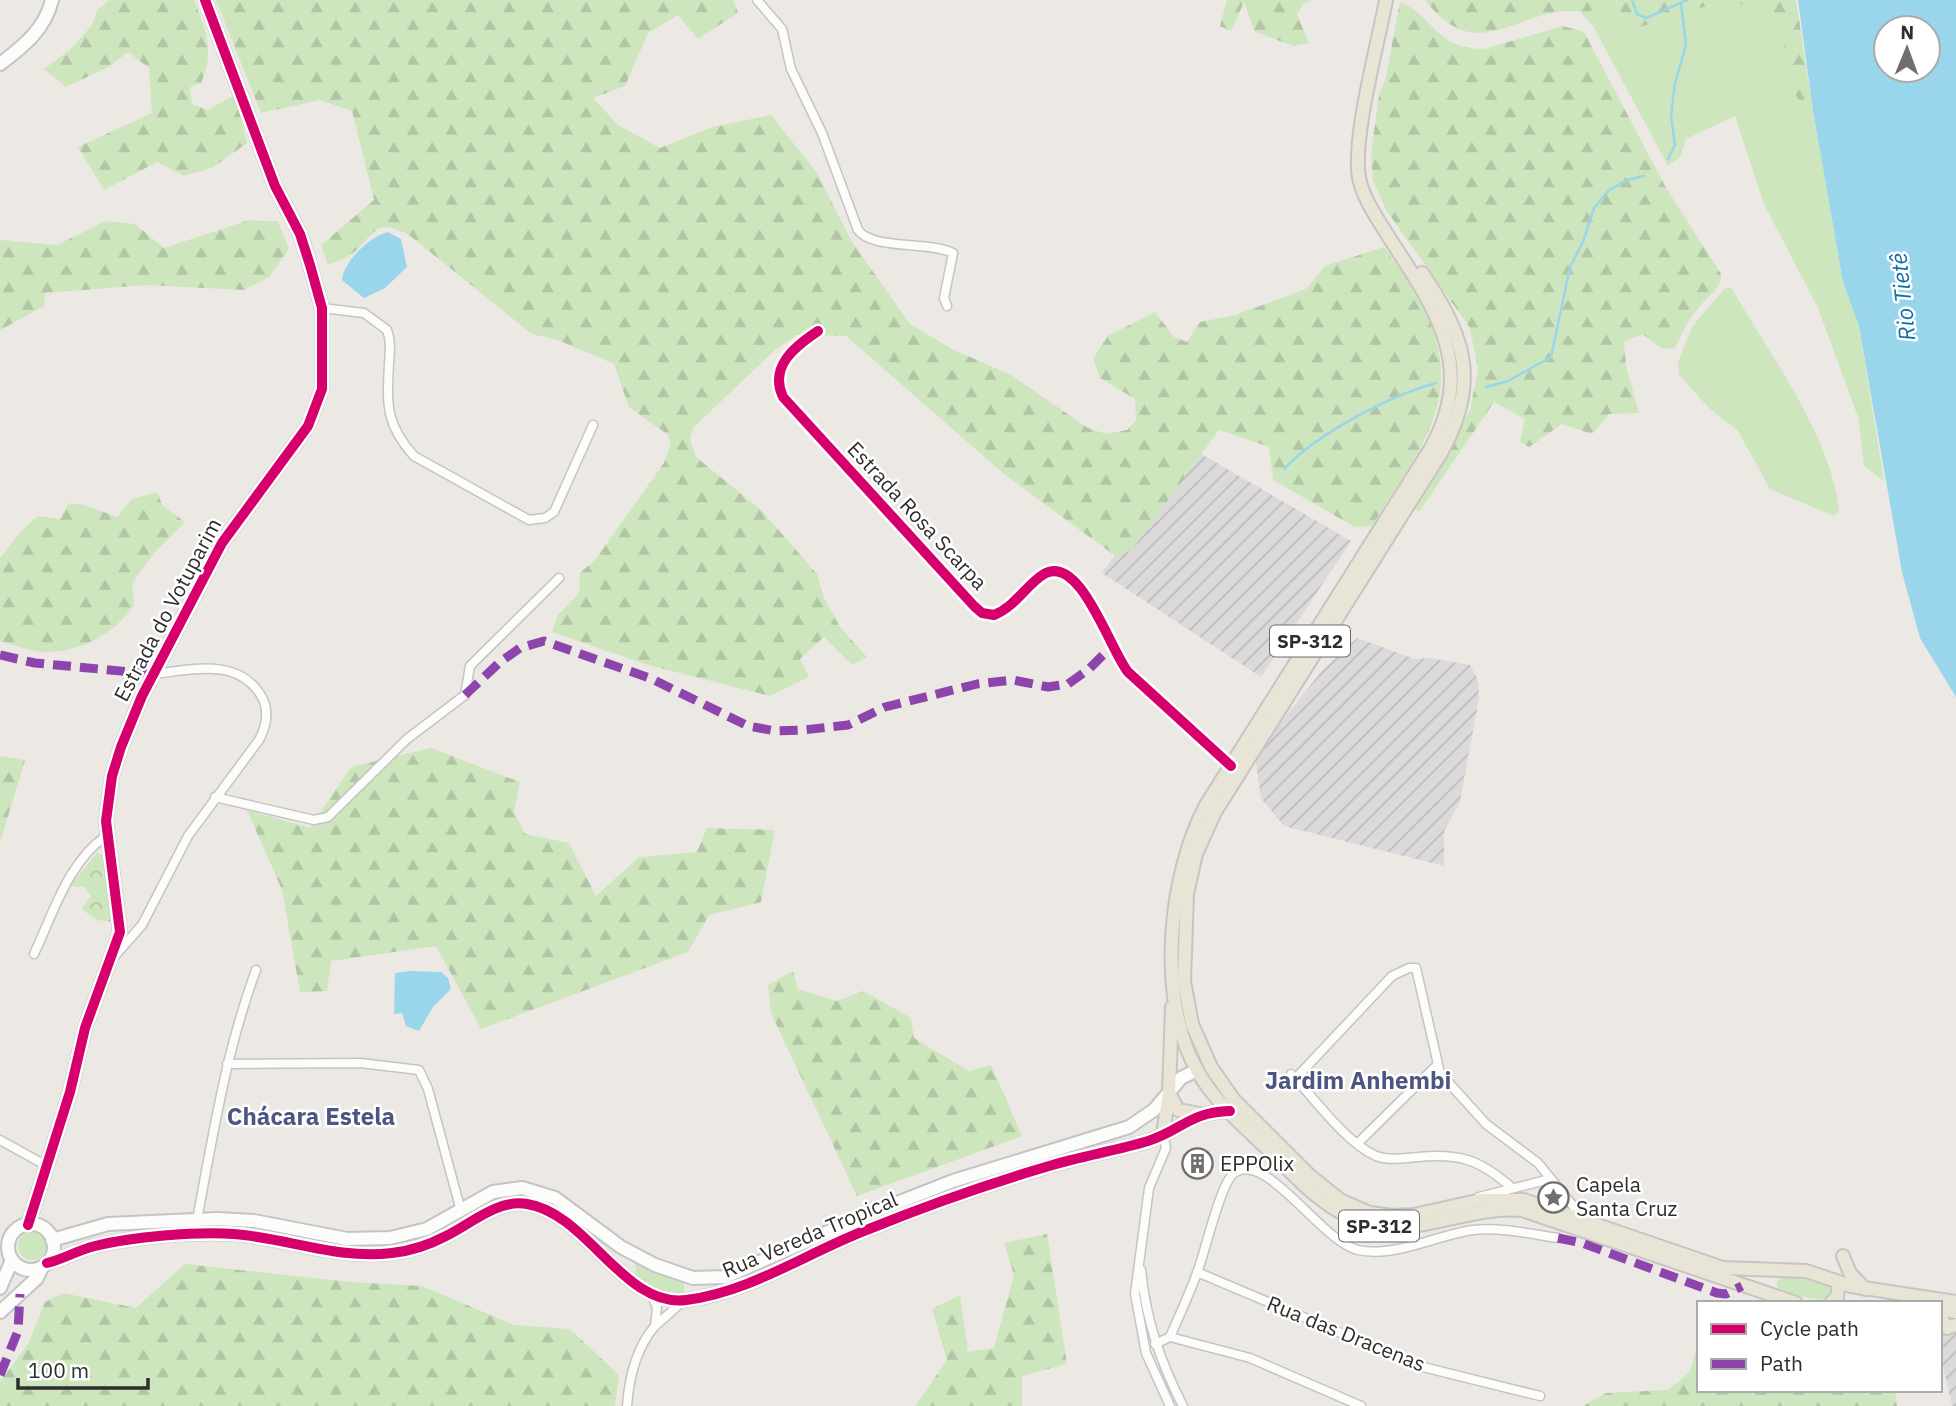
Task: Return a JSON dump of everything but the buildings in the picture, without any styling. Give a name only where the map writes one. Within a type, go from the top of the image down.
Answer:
[{"type":"main road","name":"SP-312","points":[[1387,0],[1358,159],[1362,190],[1430,302],[1444,333],[1452,377],[1448,407],[1431,448],[1201,816],[1182,862],[1175,909],[1174,986],[1182,1034],[1197,1070],[1313,1192],[1334,1209],[1356,1220],[1379,1226],[1403,1227],[1482,1210],[1522,1210],[1789,1301]]},
{"type":"main road","name":"SP-312","points":[[1384,229],[1418,268],[1455,327],[1464,356],[1464,396],[1455,425],[1441,453],[1215,812],[1196,854],[1186,911],[1186,995],[1203,1052],[1232,1106],[1320,1184],[1360,1210],[1403,1216],[1467,1202],[1524,1200],[1723,1268],[1806,1271],[1865,1289],[1956,1302]]},
{"type":"main road","points":[[1163,1134],[1169,1093],[1168,1060],[1174,986]]},
{"type":"main road","points":[[1169,1093],[1178,1110],[1200,1114]]},
{"type":"main road","points":[[1843,1256],[1850,1273],[1865,1289]]},
{"type":"main road","points":[[1772,1296],[1769,1279],[1777,1269]]},
{"type":"main road","points":[[1833,1301],[1837,1297],[1839,1283]]},
{"type":"main road","points":[[1942,1319],[1947,1328],[1956,1325]]},
{"type":"street","points":[[0,64],[38,30],[46,20],[52,0]]},
{"type":"street","name":"Estrada do Votuparim","points":[[28,1225],[70,1092],[85,1028],[120,933],[120,918],[106,836],[106,814],[116,762],[136,708],[222,543],[314,415],[324,373],[322,308],[300,234],[275,186],[205,0]]},
{"type":"street","points":[[757,0],[782,29],[791,69],[822,133],[858,230],[867,239],[928,246],[953,253],[944,298],[947,306]]},
{"type":"street","points":[[322,308],[364,313],[387,330],[391,346],[386,401],[388,413],[401,441],[414,456],[529,520],[545,519],[554,512],[593,425]]},
{"type":"street","name":"Estrada Rosa Scarpa","points":[[818,331],[804,340],[779,369],[779,388],[783,397],[800,421],[974,606],[982,613],[995,615],[1013,603],[1043,574],[1059,571],[1071,576],[1083,590],[1111,647],[1128,672],[1231,766]]},
{"type":"street","points":[[215,797],[314,820],[328,817],[407,739],[465,695],[470,666],[559,578]]},
{"type":"street","points":[[160,660],[180,671]]},
{"type":"street","points":[[113,958],[142,925],[172,862],[215,797],[259,740],[267,724],[265,703],[257,690],[237,673],[208,668],[153,674]]},
{"type":"street","points":[[34,954],[74,872],[90,850],[106,836]]},
{"type":"street","points":[[1511,1187],[1489,1168],[1475,1161],[1432,1156],[1383,1158],[1358,1143],[1293,1077],[1392,976],[1414,968],[1419,974],[1436,1066],[1486,1124],[1531,1156],[1583,1218]]},
{"type":"street","points":[[197,1220],[237,1023],[256,970]]},
{"type":"street","points":[[228,1064],[360,1063],[419,1070],[428,1089],[461,1211]]},
{"type":"street","points":[[1358,1143],[1436,1066]]},
{"type":"street","name":"Rua Vereda Tropical","points":[[52,1240],[108,1224],[240,1220],[348,1239],[376,1240],[415,1233],[503,1189],[539,1191],[568,1206],[637,1257],[676,1274],[693,1278],[735,1276],[830,1230],[942,1185],[1046,1150],[1129,1127],[1154,1110],[1181,1078],[1197,1070]]},
{"type":"street","points":[[1200,1114],[1232,1106]]},
{"type":"street","name":"Rua Vereda Tropical","points":[[45,1265],[106,1243],[217,1233],[251,1236],[346,1253],[392,1253],[439,1239],[499,1206],[521,1203],[541,1208],[564,1222],[651,1293],[683,1300],[726,1293],[860,1232],[1045,1167],[1147,1141],[1200,1114]]},
{"type":"street","points":[[1163,1134],[1166,1148],[1149,1188],[1136,1308],[1146,1353],[1170,1406]]},
{"type":"street","points":[[0,1140],[47,1166]]},
{"type":"street","points":[[1170,1337],[1197,1272],[1225,1188],[1234,1173],[1251,1168],[1272,1179],[1331,1237],[1358,1250],[1387,1250],[1473,1230],[1504,1230],[1558,1238]]},
{"type":"street","points":[[1467,1202],[1511,1187],[1550,1179]]},
{"type":"street","points":[[0,1312],[37,1278],[45,1265],[53,1252],[52,1240],[40,1227],[28,1225],[12,1235],[8,1248],[12,1260],[29,1270],[45,1265]]},
{"type":"street","points":[[1140,1256],[1145,1308],[1155,1344],[1183,1406]]},
{"type":"street","points":[[623,1272],[627,1262],[637,1257]]},
{"type":"street","points":[[0,1288],[12,1260]]},
{"type":"street","name":"Rua das Dracenas","points":[[1197,1272],[1419,1366],[1540,1396]]},
{"type":"street","points":[[627,1406],[635,1362],[655,1325],[683,1300],[691,1289],[693,1278]]},
{"type":"street","points":[[651,1293],[657,1308],[655,1325]]},
{"type":"street","points":[[1155,1344],[1170,1337],[1250,1359],[1361,1406]]},
{"type":"street","points":[[1160,1383],[1169,1378]]},
{"type":"shaded area","points":[[1191,448],[1351,541],[1261,677],[1102,573]]},
{"type":"shaded area","points":[[1357,638],[1415,659],[1430,658],[1470,665],[1478,680],[1479,698],[1460,801],[1444,832],[1444,866],[1284,826],[1261,798],[1256,763],[1261,747],[1321,672]]},
{"type":"shaded area","points":[[1942,1320],[1956,1323],[1956,1406],[1952,1406],[1942,1362]]},
{"type":"green space","points":[[109,0],[194,0],[205,31],[208,61],[201,83],[190,87],[192,104],[207,110],[235,95],[247,143],[212,168],[184,176],[157,162],[104,190],[78,147],[152,113],[149,68],[128,52],[110,66],[66,87],[44,69],[71,49],[92,25],[97,10]]},
{"type":"green space","points":[[216,0],[733,0],[738,13],[698,39],[678,15],[648,33],[625,86],[593,98],[618,125],[660,148],[712,127],[771,115],[817,173],[852,242],[910,324],[952,349],[1011,375],[1088,428],[1106,434],[1127,430],[1136,420],[1135,399],[1100,378],[1093,358],[1108,336],[1155,312],[1174,337],[1187,342],[1200,322],[1235,315],[1306,289],[1325,266],[1384,247],[1418,296],[1433,331],[1440,362],[1440,390],[1434,417],[1423,443],[1372,526],[1355,527],[1273,480],[1269,447],[1219,430],[1131,551],[1114,555],[1004,474],[846,336],[797,335],[775,350],[693,428],[690,439],[696,457],[762,511],[817,574],[824,598],[840,627],[867,657],[852,665],[824,637],[800,659],[809,677],[770,696],[648,665],[552,632],[558,615],[579,593],[580,573],[595,560],[664,463],[671,444],[667,434],[629,407],[614,364],[558,340],[532,334],[409,235],[389,227],[382,228],[353,253],[328,265],[321,245],[374,200],[352,111],[320,100],[261,113]]},
{"type":"green space","points":[[1227,0],[1311,0],[1303,4],[1297,15],[1309,43],[1294,46],[1255,32],[1244,2],[1231,31],[1220,26]]},
{"type":"green space","points":[[1425,0],[1590,0],[1594,10],[1556,12],[1502,29],[1472,32],[1457,28],[1442,18]]},
{"type":"green space","points":[[1590,0],[1616,0],[1623,19],[1641,27],[1726,0],[1763,10],[1782,33],[1790,85],[1804,111],[1813,111],[1843,282],[1859,326],[1884,481],[1864,466],[1858,417],[1818,308],[1764,204],[1735,116],[1686,139],[1680,157],[1668,166],[1593,26],[1581,13],[1593,9]]},
{"type":"green space","points":[[1616,0],[1726,0],[1640,27],[1623,19]]},
{"type":"green space","points":[[1726,0],[1796,0],[1813,111],[1805,112],[1790,85],[1782,33],[1763,10]]},
{"type":"green space","points":[[1400,2],[1412,8],[1445,38],[1467,47],[1484,49],[1563,26],[1584,32],[1665,186],[1721,274],[1717,288],[1693,315],[1675,349],[1661,348],[1642,334],[1624,342],[1626,366],[1639,413],[1609,414],[1592,434],[1562,424],[1529,447],[1520,442],[1525,419],[1494,402],[1419,512],[1413,507],[1470,410],[1478,370],[1470,328],[1386,210],[1373,181],[1371,154],[1379,94],[1385,81]]},
{"type":"green space","points":[[249,220],[278,222],[289,249],[269,277],[244,290],[147,285],[45,293],[44,306],[0,330],[0,240],[57,245],[106,221],[135,224],[164,248]]},
{"type":"green space","points":[[1731,287],[1812,425],[1834,483],[1839,512],[1834,516],[1770,489],[1738,431],[1709,408],[1679,375],[1678,362],[1692,327],[1724,289]]},
{"type":"green space","points":[[157,492],[163,506],[185,522],[154,553],[132,584],[134,605],[117,625],[95,640],[57,651],[44,652],[0,641],[0,558],[21,531],[38,516],[60,519],[69,503],[85,505],[117,517],[132,499]]},
{"type":"green space","points":[[431,748],[520,782],[514,812],[525,834],[569,843],[596,896],[639,857],[697,852],[707,828],[775,830],[761,902],[709,915],[688,952],[481,1029],[436,946],[331,961],[327,991],[300,992],[282,890],[247,810],[310,828],[351,767]]},
{"type":"green space","points":[[0,756],[25,760],[0,843]]},
{"type":"green space","points":[[97,853],[103,855],[114,922],[97,920],[81,909],[91,896],[84,887],[70,886]]},
{"type":"green space","points":[[793,971],[798,989],[837,1001],[863,991],[911,1018],[914,1038],[969,1071],[991,1065],[1022,1136],[857,1196],[771,1013],[768,985]]},
{"type":"green space","points":[[32,1232],[42,1236],[46,1246],[42,1256],[32,1260],[22,1256],[18,1246],[22,1236]]},
{"type":"green space","points":[[1047,1234],[1067,1364],[1022,1376],[1022,1406],[915,1406],[947,1360],[932,1309],[960,1295],[968,1352],[994,1348],[1014,1275],[1004,1243]]},
{"type":"green space","points":[[185,1264],[351,1282],[422,1286],[514,1325],[570,1329],[619,1375],[615,1406],[0,1406],[0,1382],[28,1344],[45,1302],[63,1293],[136,1308]]},
{"type":"green space","points":[[635,1264],[684,1282],[684,1292],[672,1296],[636,1276]]},
{"type":"green space","points":[[1780,1276],[1804,1277],[1829,1286],[1830,1295],[1823,1300],[1791,1295],[1776,1286]]},
{"type":"green space","points":[[1697,1346],[1697,1392],[1895,1392],[1897,1406],[1583,1406],[1606,1393],[1668,1390],[1690,1372]]},
{"type":"water","name":"Rio Tietê","points":[[1798,0],[1956,0],[1956,697],[1920,638],[1902,572],[1859,326],[1843,282],[1813,111]]},
{"type":"water","points":[[388,232],[401,239],[407,267],[385,288],[364,298],[342,280],[344,273],[359,251],[373,239]]},
{"type":"water","points":[[441,972],[448,978],[451,989],[433,1007],[419,1031],[406,1026],[402,1013],[394,1014],[395,973]]},
{"type":"waterway","points":[[1632,0],[1637,14],[1646,18],[1687,0]]},
{"type":"waterway","points":[[1668,159],[1675,145],[1671,116],[1675,83],[1686,45],[1681,4]]},
{"type":"waterway","points":[[1486,387],[1508,381],[1551,357],[1570,267],[1583,242],[1594,208],[1609,190],[1627,180],[1644,176]]},
{"type":"waterway","points":[[1284,469],[1315,442],[1355,417],[1397,397],[1436,383]]},
{"type":"marked path","points":[[465,695],[500,662],[520,648],[544,641],[652,679],[748,726],[776,731],[803,730],[848,725],[885,707],[977,684],[1013,680],[1048,687],[1068,684],[1089,669],[1111,647]]},
{"type":"marked path","points":[[0,655],[35,663],[153,674]]},
{"type":"marked path","points":[[1558,1238],[1582,1243],[1717,1293],[1726,1294],[1742,1286]]},
{"type":"marked path","points":[[0,1375],[18,1331],[20,1294]]},
{"type":"cycle path","points":[[28,1225],[70,1092],[85,1028],[120,932],[106,821],[112,776],[121,747],[142,696],[222,543],[308,426],[322,389],[322,308],[310,265],[300,234],[275,186],[205,0]]},
{"type":"cycle path","points":[[818,331],[786,359],[779,376],[783,397],[974,606],[982,613],[994,615],[1008,607],[1044,574],[1057,571],[1070,577],[1093,607],[1128,672],[1231,766]]},
{"type":"cycle path","points":[[47,1263],[110,1243],[145,1237],[202,1233],[254,1236],[352,1254],[392,1253],[433,1242],[495,1209],[516,1203],[549,1211],[568,1224],[643,1290],[664,1299],[686,1300],[733,1289],[846,1238],[958,1195],[1061,1162],[1148,1141],[1195,1118],[1230,1111]]},
{"type":"place","name":"EPPOlix","points":[[1197,1164]]},
{"type":"place","name":"Capela Santa Cruz","points":[[1553,1197]]},
{"type":"district","name":"Jardim Anhembi","points":[[1358,1081]]},
{"type":"district","name":"Chácara Estela","points":[[311,1117]]}]
